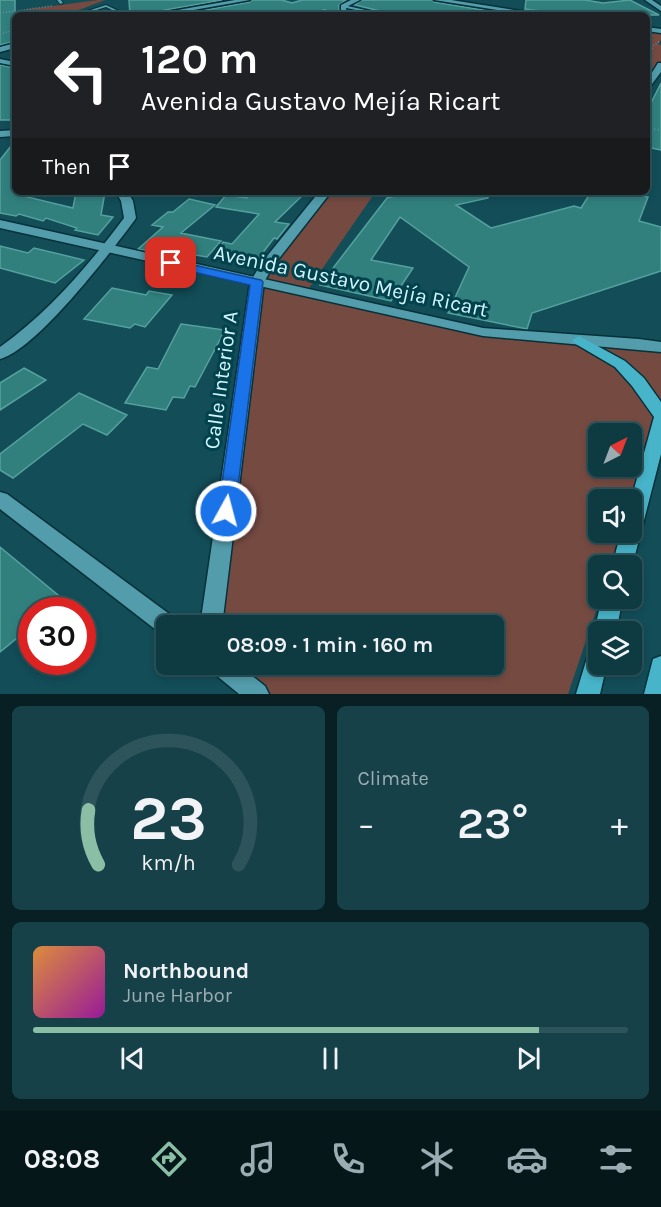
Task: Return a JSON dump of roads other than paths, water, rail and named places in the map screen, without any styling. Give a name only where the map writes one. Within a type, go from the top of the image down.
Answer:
[{"type":"main road","points":[[579,340],[620,364],[638,382],[661,414]]},
{"type":"main road","points":[[642,491],[661,420]]},
{"type":"main road","points":[[656,694],[661,666]]},
{"type":"main road","points":[[588,694],[593,675]]},
{"type":"street","points":[[171,12],[247,0]]},
{"type":"street","points":[[344,12],[343,6],[357,0]]},
{"type":"street","points":[[436,0],[522,12]]},
{"type":"street","points":[[648,0],[661,9]]},
{"type":"street","points":[[654,77],[661,65]]},
{"type":"street","points":[[0,354],[25,337],[107,249],[130,218],[124,195]]},
{"type":"street","points":[[259,283],[325,196]]},
{"type":"street","name":"Avenida Gustavo Mejía Ricart","points":[[0,224],[483,332],[526,338],[661,347]]},
{"type":"street","name":"Calle Interior A","points":[[213,615],[259,283]]},
{"type":"street","points":[[0,500],[156,617]]},
{"type":"street","points":[[233,675],[257,694]]},
{"type":"lane","points":[[87,12],[106,6],[119,12]]},
{"type":"lane","points":[[343,6],[370,12]]}]
